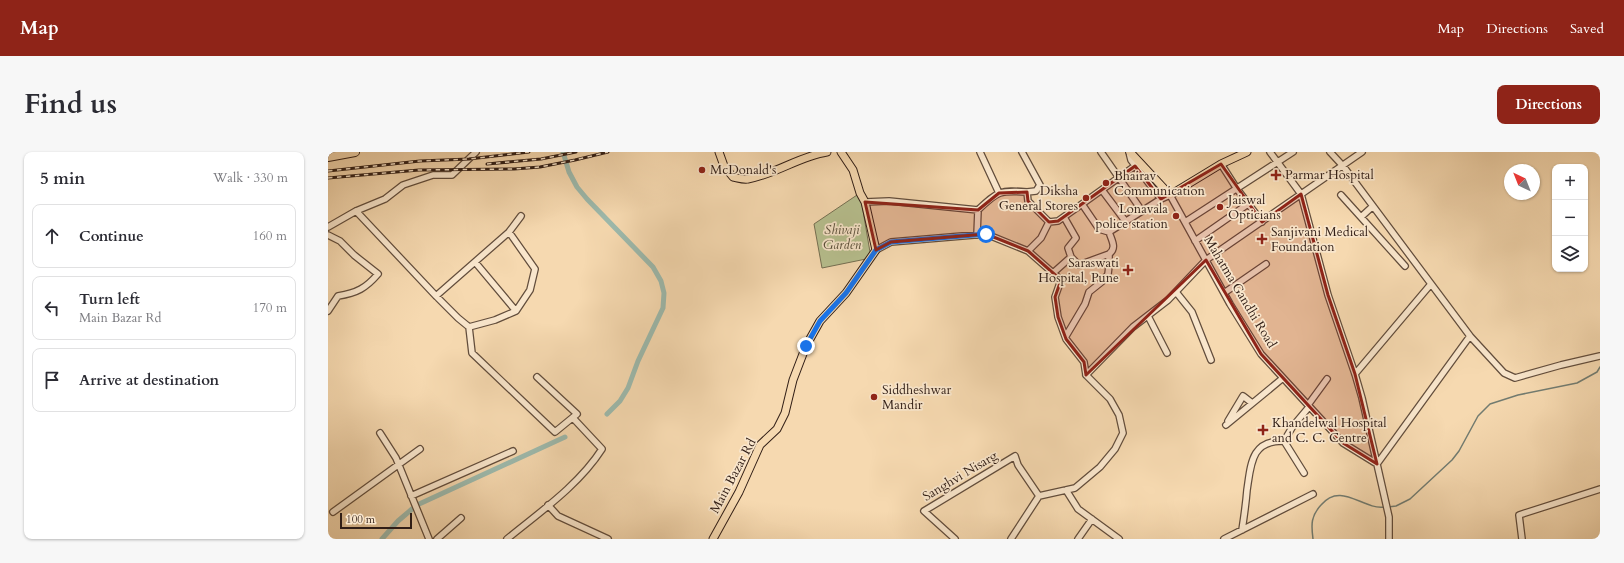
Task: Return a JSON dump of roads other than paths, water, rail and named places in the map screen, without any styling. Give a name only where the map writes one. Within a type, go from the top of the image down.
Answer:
[{"type":"highway","points":[[328,157],[355,152]]},
{"type":"main road","points":[[719,152],[724,166],[733,177],[747,179],[817,154],[827,152]]},
{"type":"main road","points":[[841,152],[853,170],[860,193],[865,202],[876,250]]},
{"type":"main road","name":"Mahatma Gandhi Road","points":[[1129,152],[1170,195]]},
{"type":"main road","points":[[1170,195],[1237,154],[1247,152]]},
{"type":"main road","name":"Main Bazar Rd","points":[[713,539],[739,492],[760,445],[777,429],[782,419],[793,380],[803,353],[820,321],[846,293],[876,250]]},
{"type":"street","points":[[328,227],[356,211],[386,199],[403,185],[433,175],[452,175],[476,152]]},
{"type":"street","points":[[980,152],[999,193]]},
{"type":"street","points":[[978,235],[978,210],[991,198],[1005,191],[1036,191],[1040,185],[1022,152]]},
{"type":"street","points":[[1101,152],[1142,211]]},
{"type":"street","points":[[1129,152],[1131,160],[1161,199]]},
{"type":"street","points":[[1270,152],[1301,194],[1328,295],[1355,374],[1386,502],[1389,518],[1389,539]]},
{"type":"street","points":[[1185,222],[1294,152]]},
{"type":"street","points":[[1330,152],[1343,166],[1470,336],[1504,373],[1515,378],[1598,357]]},
{"type":"street","points":[[1086,375],[1133,327],[1176,292],[1206,260],[1362,152]]},
{"type":"street","points":[[1221,164],[1237,189],[1262,222]]},
{"type":"street","points":[[1027,192],[1028,201],[1049,222],[1058,222],[1136,166]]},
{"type":"street","points":[[1102,190],[1126,222]]},
{"type":"street","points":[[1082,204],[1099,229],[1109,232],[1161,199],[1170,195]]},
{"type":"street","name":"Mahatma Gandhi Road","points":[[1170,195],[1224,293],[1261,354],[1343,443],[1377,464]]},
{"type":"street","points":[[1341,195],[1405,266]]},
{"type":"street","points":[[865,202],[888,201],[978,210]]},
{"type":"street","points":[[1195,241],[1248,204]]},
{"type":"street","points":[[1361,217],[1373,206]]},
{"type":"street","points":[[356,211],[436,296],[469,327],[472,353],[555,432],[577,414],[537,377]]},
{"type":"street","points":[[436,296],[510,232],[521,216]]},
{"type":"street","points":[[1064,217],[1076,238],[1068,248],[1072,257],[1079,265],[1112,252],[1114,245],[1109,232]]},
{"type":"street","points":[[1028,251],[1041,238],[1049,222]]},
{"type":"street","points":[[469,327],[495,320],[516,311],[530,290],[535,269],[510,232]]},
{"type":"street","points":[[876,250],[891,242],[986,234],[1028,251],[1061,280],[1055,297],[1058,318],[1066,336],[1084,362],[1086,375],[1110,399],[1119,415],[1123,433],[1115,449],[1100,467],[1074,488],[1039,496],[1011,539]]},
{"type":"street","points":[[328,235],[340,241],[354,255],[378,274],[369,284],[353,293],[338,296],[328,311]]},
{"type":"street","points":[[1066,336],[1085,304],[1089,292],[1104,280],[1108,274],[1108,254]]},
{"type":"street","points":[[1053,273],[1072,257]]},
{"type":"street","points":[[475,262],[516,311]]},
{"type":"street","points":[[1224,293],[1266,264]]},
{"type":"street","points":[[1355,374],[1431,284]]},
{"type":"street","points":[[1176,292],[1192,312],[1211,360]]},
{"type":"street","points":[[1148,316],[1167,353]]},
{"type":"street","points":[[1377,464],[1470,336]]},
{"type":"street","points":[[1252,403],[1243,396],[1226,425],[1283,378]]},
{"type":"street","points":[[1284,441],[1327,379]]},
{"type":"street","points":[[507,539],[548,505],[593,463],[602,449],[572,418]]},
{"type":"street","points":[[380,433],[399,464],[429,539]]},
{"type":"street","points":[[1242,530],[1251,462],[1258,450],[1272,441],[1284,441]]},
{"type":"street","points":[[1284,441],[1304,473]]},
{"type":"street","points":[[333,512],[420,449]]},
{"type":"street","points":[[411,496],[513,451]]},
{"type":"street","name":"Sanghvi Nisarg","points":[[955,539],[924,511],[1015,456],[1018,465],[1039,496]]},
{"type":"street","points":[[1522,539],[1519,515],[1600,489]]},
{"type":"street","points":[[1066,490],[1078,509],[1119,539]]},
{"type":"street","points":[[1224,539],[1313,494]]},
{"type":"street","points":[[548,505],[558,516],[608,539]]},
{"type":"street","points":[[437,539],[461,518]]},
{"type":"street","points":[[1078,539],[1092,519]]},
{"type":"waterway","points":[[563,152],[569,172],[577,187],[653,267],[661,281],[664,293],[663,308],[638,361],[628,388],[620,401],[607,414]]},
{"type":"waterway","points":[[1388,507],[1396,506],[1410,499],[1452,460],[1459,451],[1478,416],[1490,404],[1518,395],[1577,383],[1597,372],[1600,367]]},
{"type":"waterway","points":[[417,505],[565,437]]},
{"type":"waterway","points":[[1313,539],[1312,525],[1315,513],[1329,498],[1344,496],[1368,505],[1384,507]]},
{"type":"waterway","points":[[382,539],[398,521],[412,509]]},
{"type":"railway","points":[[328,171],[420,161],[469,159],[529,152]]},
{"type":"railway","points":[[487,164],[541,159],[576,152]]},
{"type":"railway","points":[[328,178],[419,170],[514,169],[540,167],[608,152]]},
{"type":"place","name":"McDonald's","points":[[702,170]]},
{"type":"place","name":"Parmar Hospital","points":[[1276,175]]},
{"type":"place","name":"Bhairav Communication","points":[[1106,183]]},
{"type":"place","name":"Diksha General Stores","points":[[1086,198]]},
{"type":"place","name":"Jaiswal Opticians","points":[[1220,207]]},
{"type":"place","name":"Lonavala police station","points":[[1176,216]]},
{"type":"place","name":"Sanjivani Medical Foundation","points":[[1262,239]]},
{"type":"place","name":"Saraswati Hospital, Pune","points":[[1128,270]]},
{"type":"place","name":"Siddheshwar Mandir","points":[[874,397]]},
{"type":"place","name":"Khandelwal Hospital and C. C. Centre","points":[[1263,430]]},
{"type":"park label","name":"Shivaji Garden","points":[[842,238]]}]
